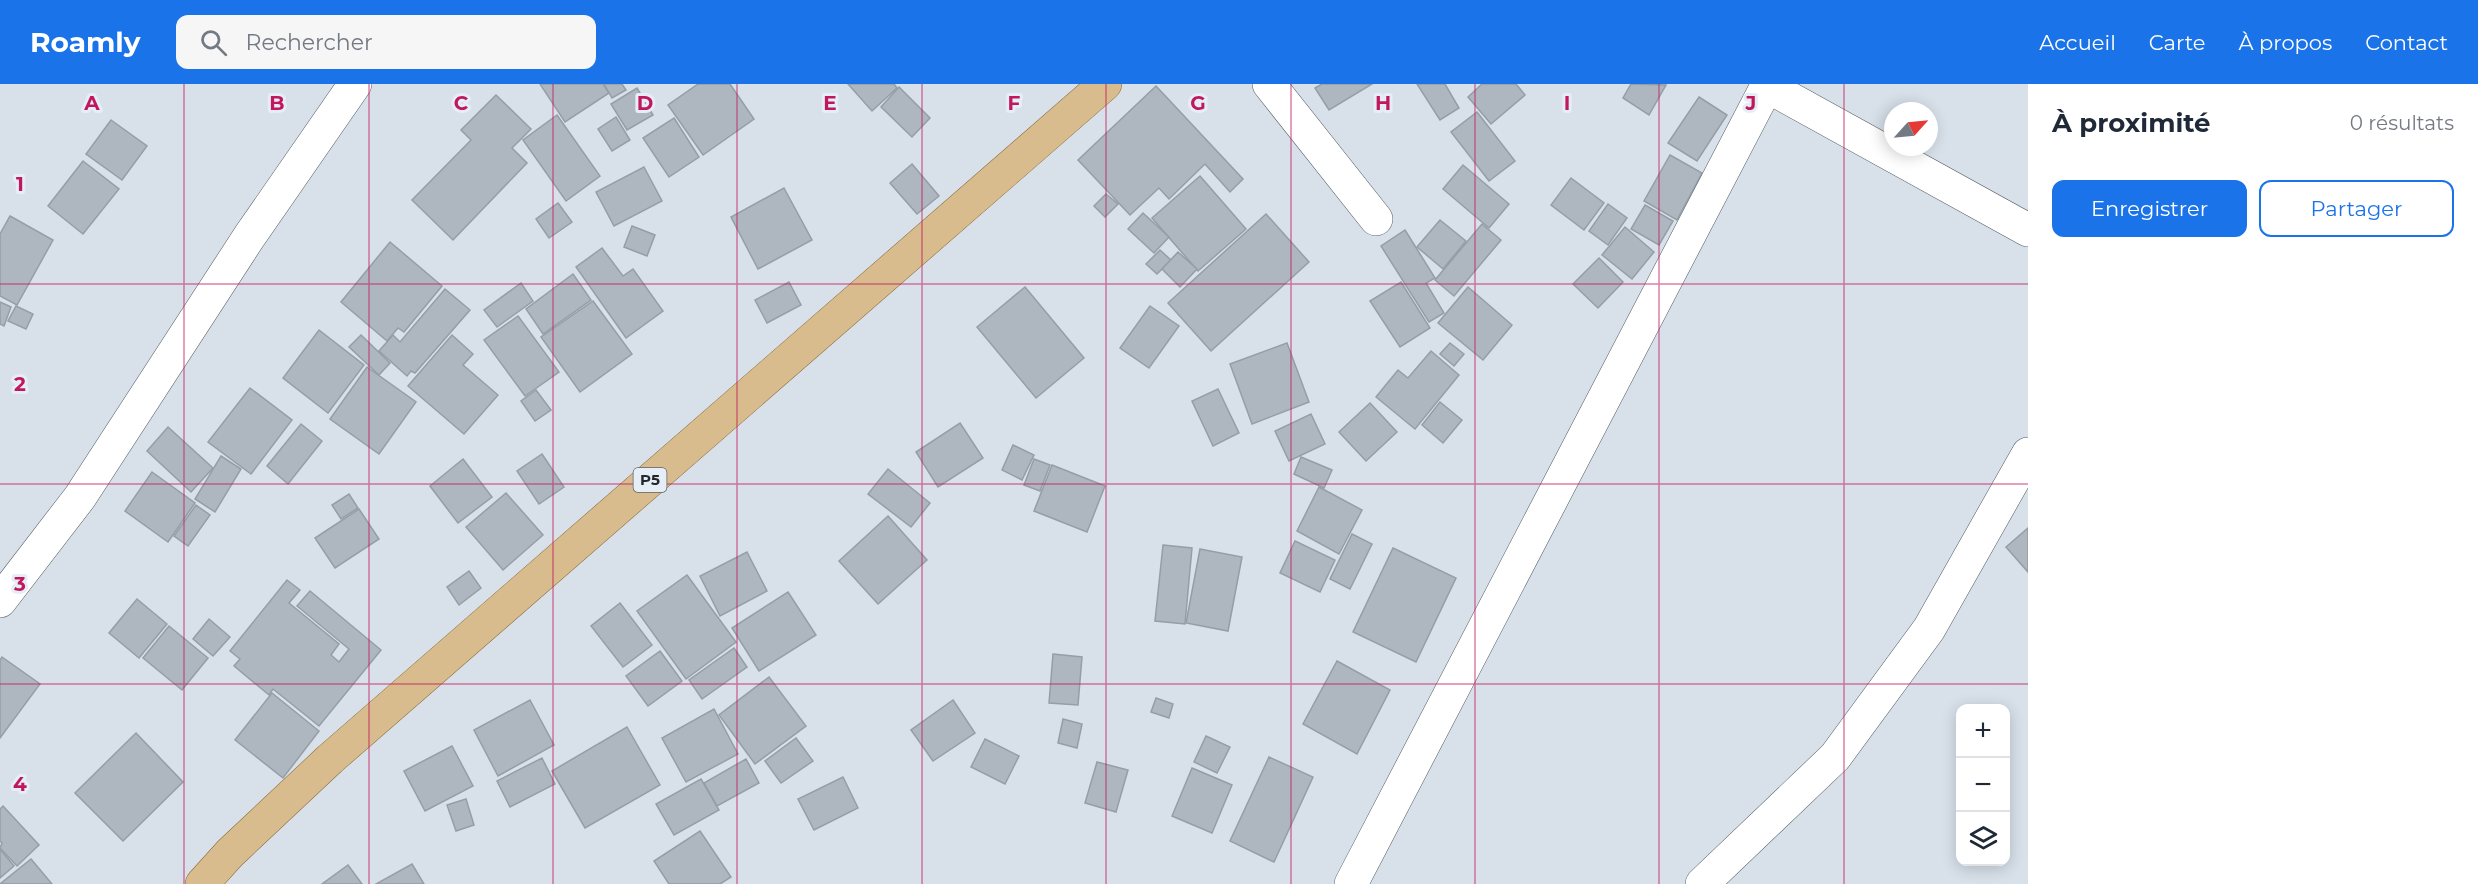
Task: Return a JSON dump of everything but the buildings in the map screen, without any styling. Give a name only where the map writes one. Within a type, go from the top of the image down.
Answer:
[{"type":"main road","name":"P5","points":[[202,884],[230,853],[330,759],[1105,84]]},
{"type":"street","points":[[0,601],[80,497],[249,237],[355,84]]},
{"type":"street","points":[[1269,84],[1376,219]]},
{"type":"street","points":[[1351,884],[1768,85],[2028,230]]},
{"type":"street","points":[[1702,884],[1835,757],[1929,629],[2028,454]]}]
